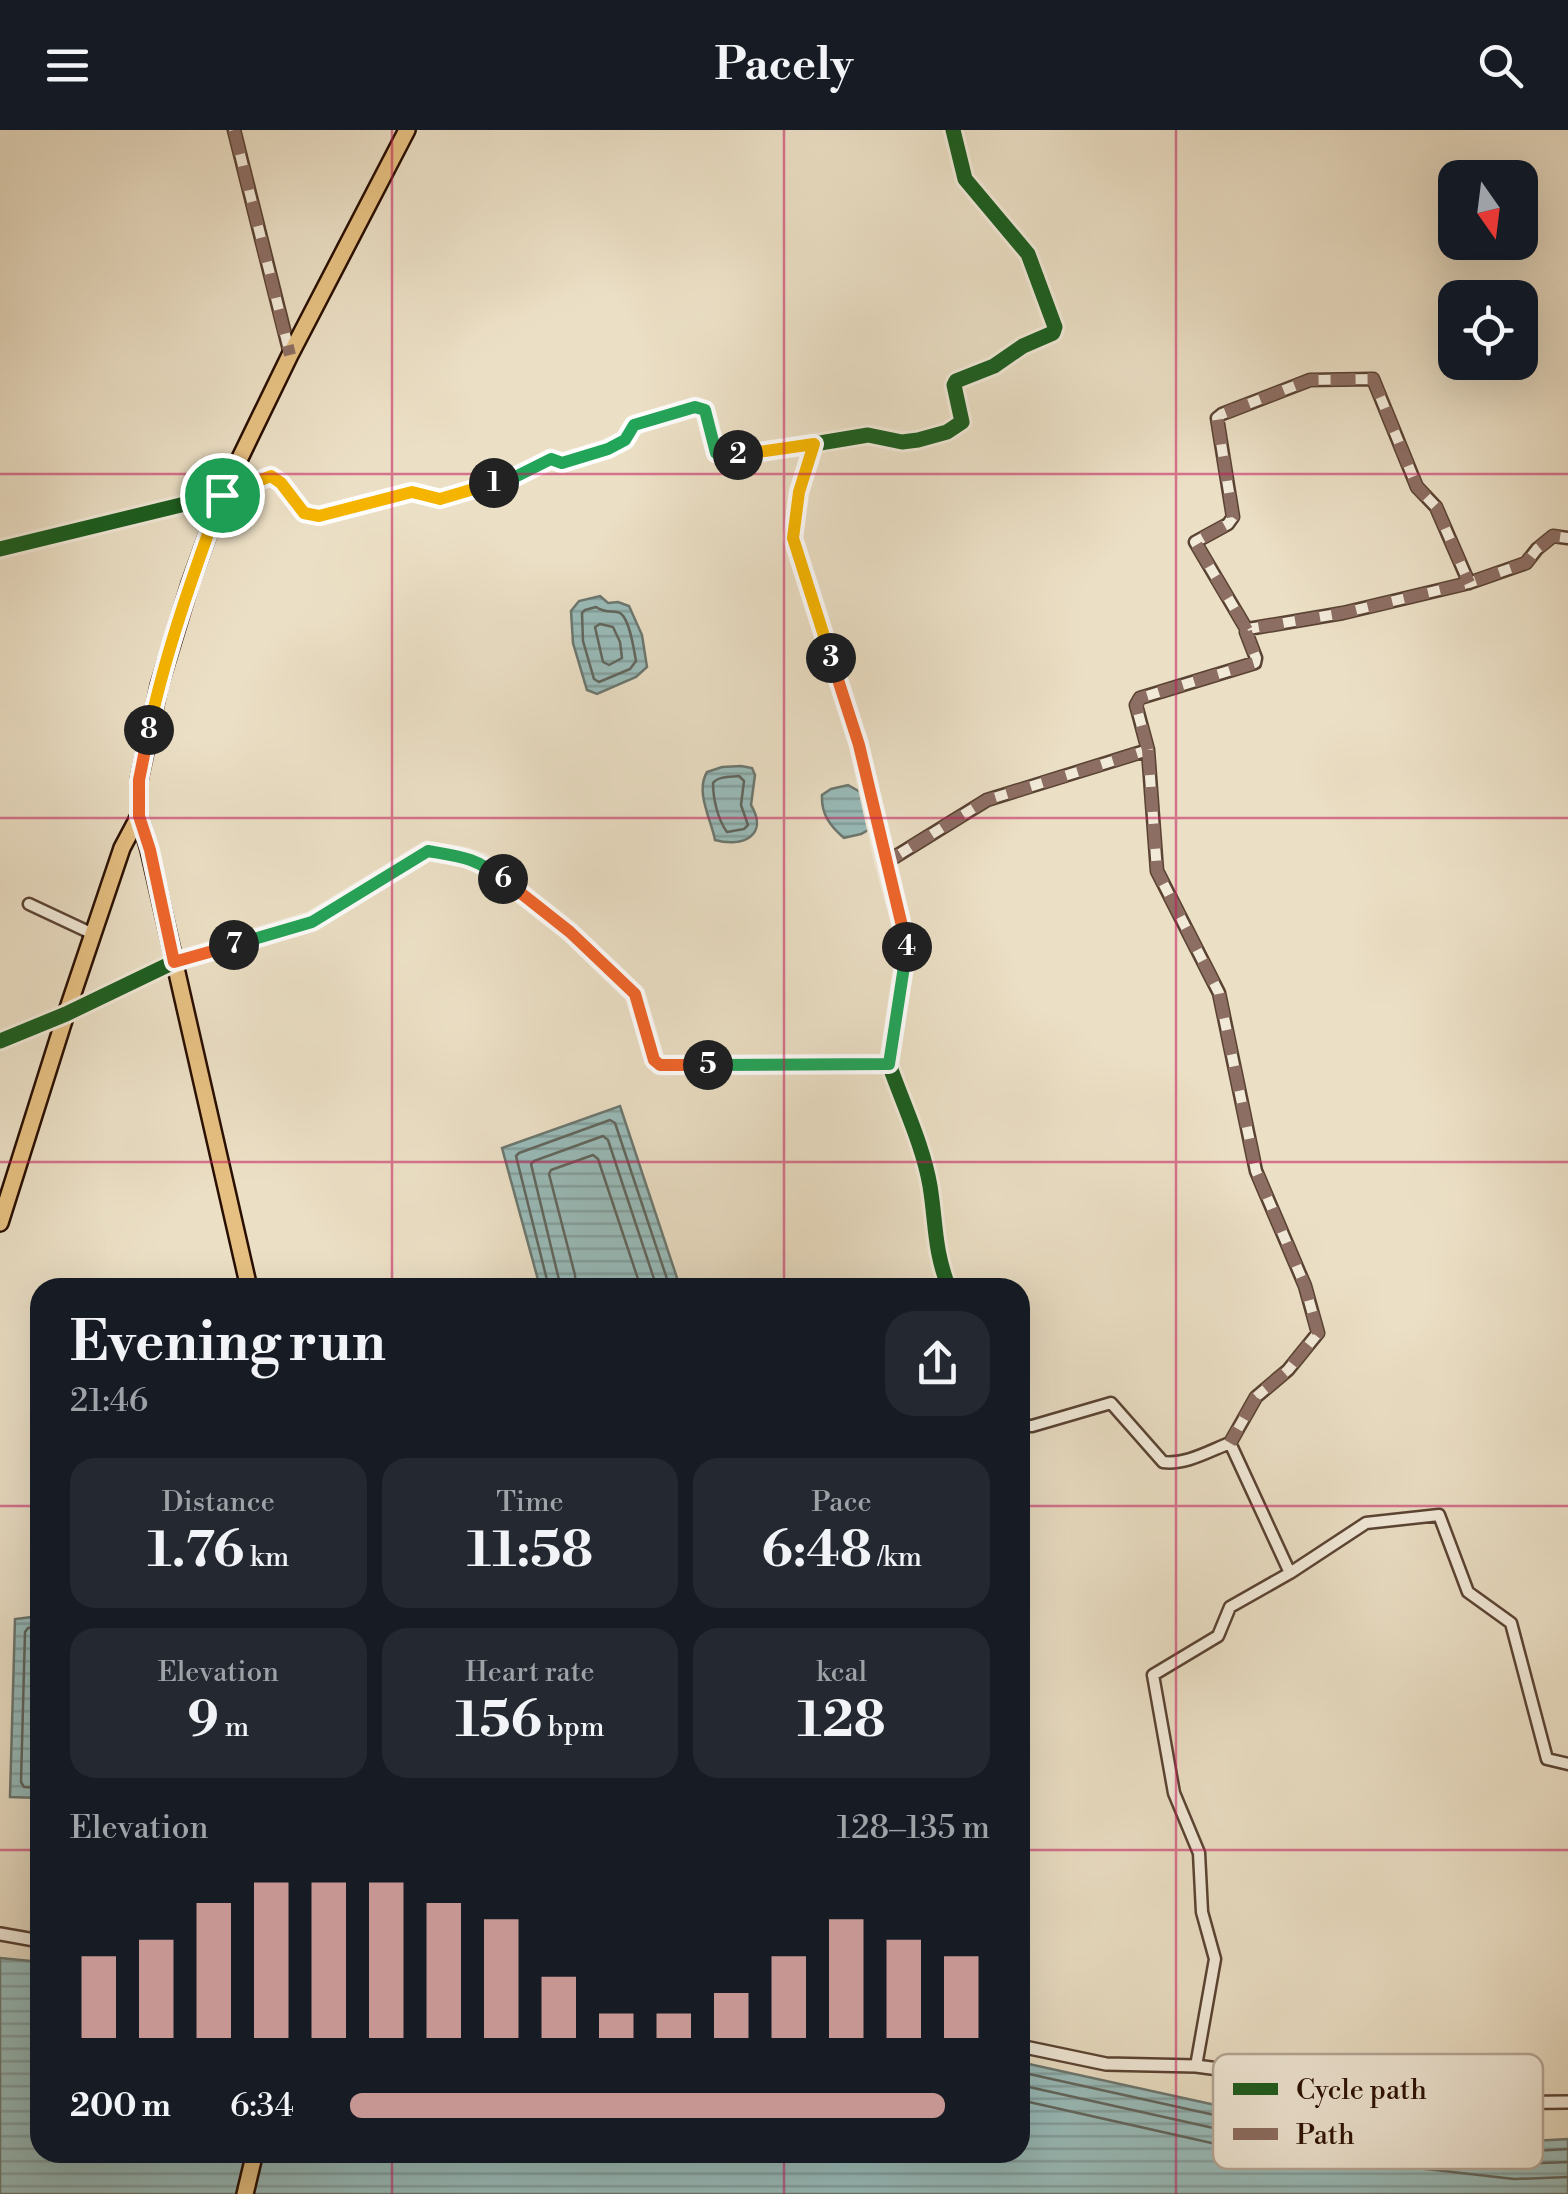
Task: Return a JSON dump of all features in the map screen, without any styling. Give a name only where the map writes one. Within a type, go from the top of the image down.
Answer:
[{"type":"main road","points":[[247,1278],[139,816],[139,780],[158,686],[222,495],[407,130]]},
{"type":"main road","points":[[0,1223],[122,848],[139,816]]},
{"type":"main road","points":[[245,2194],[252,2163]]},
{"type":"street","points":[[234,130],[290,355]]},
{"type":"street","points":[[0,549],[222,495],[271,476],[304,513],[319,516],[412,492],[440,499],[513,478],[551,459],[562,463],[608,449],[625,440],[634,425],[695,407],[705,410],[716,453],[725,457],[868,435],[902,442],[947,432],[962,422],[956,381],[994,366],[1055,327],[1028,254],[965,179],[953,130]]},
{"type":"street","points":[[1030,1426],[1111,1403],[1163,1462],[1194,1458],[1230,1443],[1256,1397],[1288,1370],[1318,1333],[1305,1286],[1256,1171],[1219,993],[1158,871],[1148,750],[1136,705],[1140,698],[1255,663],[1247,630],[1195,542],[1228,524],[1233,517],[1217,418],[1310,380],[1372,379],[1417,487],[1436,507],[1469,583]]},
{"type":"street","points":[[814,444],[799,492],[793,538],[859,745],[907,944],[889,1064],[929,1184],[937,1255],[945,1278]]},
{"type":"street","points":[[1247,630],[1469,583],[1526,563],[1553,536],[1568,538]]},
{"type":"street","points":[[885,863],[988,800],[1148,750]]},
{"type":"street","points":[[0,1041],[174,962],[312,922],[428,851],[482,863],[570,932],[635,994],[654,1060],[660,1065],[889,1064]]},
{"type":"street","points":[[30,904],[93,934]]},
{"type":"street","points":[[1230,1443],[1290,1573]]},
{"type":"street","points":[[1196,2066],[1215,1959],[1202,1912],[1199,1854],[1174,1793],[1153,1676],[1218,1636],[1230,1607],[1366,1523],[1439,1515],[1468,1592],[1511,1623],[1548,1759],[1568,1764]]},
{"type":"street","points":[[0,1934],[30,1939]]},
{"type":"street","points":[[1030,2048],[1106,2064],[1213,2068]]},
{"type":"water","points":[[600,596],[608,603],[629,606],[642,635],[647,667],[636,677],[597,694],[587,690],[573,643],[571,611],[579,601]]},
{"type":"water","points":[[752,768],[755,775],[751,805],[756,815],[755,831],[735,842],[715,840],[703,797],[704,780],[707,772]]},
{"type":"water","points":[[848,785],[862,793],[870,829],[844,838],[827,819],[822,795]]},
{"type":"water","points":[[620,1106],[677,1278],[538,1278],[502,1148]]},
{"type":"water","points":[[30,1617],[30,1798],[10,1797],[15,1619]]},
{"type":"water","points":[[0,1958],[30,1961],[30,2163],[1030,2163],[1030,2064],[1213,2104],[1213,2169],[1543,2169],[1543,2140],[1568,2139],[1568,2194],[0,2194]]},
{"type":"marked path","points":[[234,130],[290,355]]},
{"type":"marked path","points":[[1247,630],[1195,542],[1228,524],[1233,517],[1217,418],[1310,380],[1373,379],[1417,487],[1436,507],[1469,583]]},
{"type":"marked path","points":[[883,856],[885,863],[987,800],[1148,750],[1136,705],[1140,698],[1255,663],[1248,629],[1343,613],[1469,583],[1526,563],[1553,536],[1568,538]]},
{"type":"marked path","points":[[1148,750],[1157,871],[1219,993],[1256,1171],[1305,1286],[1318,1333],[1288,1370],[1256,1397],[1230,1443]]},
{"type":"cycle path","points":[[889,1064],[907,944],[859,745],[793,538],[799,492],[814,444],[868,435],[902,442],[947,432],[962,422],[956,381],[994,366],[1023,346],[1053,333],[1055,327],[1028,254],[965,179],[953,130]]},
{"type":"cycle path","points":[[0,549],[222,495],[271,476],[304,513],[319,516],[412,492],[440,499],[513,478],[551,459],[562,463],[607,449],[625,440],[634,425],[695,407],[705,410],[716,453],[725,457],[814,444]]},
{"type":"cycle path","points":[[0,1041],[174,962],[312,921],[427,851],[464,857],[482,863],[570,932],[635,995],[655,1060],[661,1065],[889,1064],[927,1171],[945,1278]]},
{"type":"route","points":[[695,407],[705,410],[716,453],[725,457],[814,444],[799,492],[793,538],[859,745],[907,944],[889,1064],[660,1065],[654,1060],[635,994],[570,932],[482,863],[428,851],[312,922],[174,962],[139,816],[139,780],[158,686],[222,495],[271,476],[304,513],[319,516],[412,492],[440,499],[513,478],[551,459],[562,463],[608,449],[625,440],[634,425],[695,407]]}]
